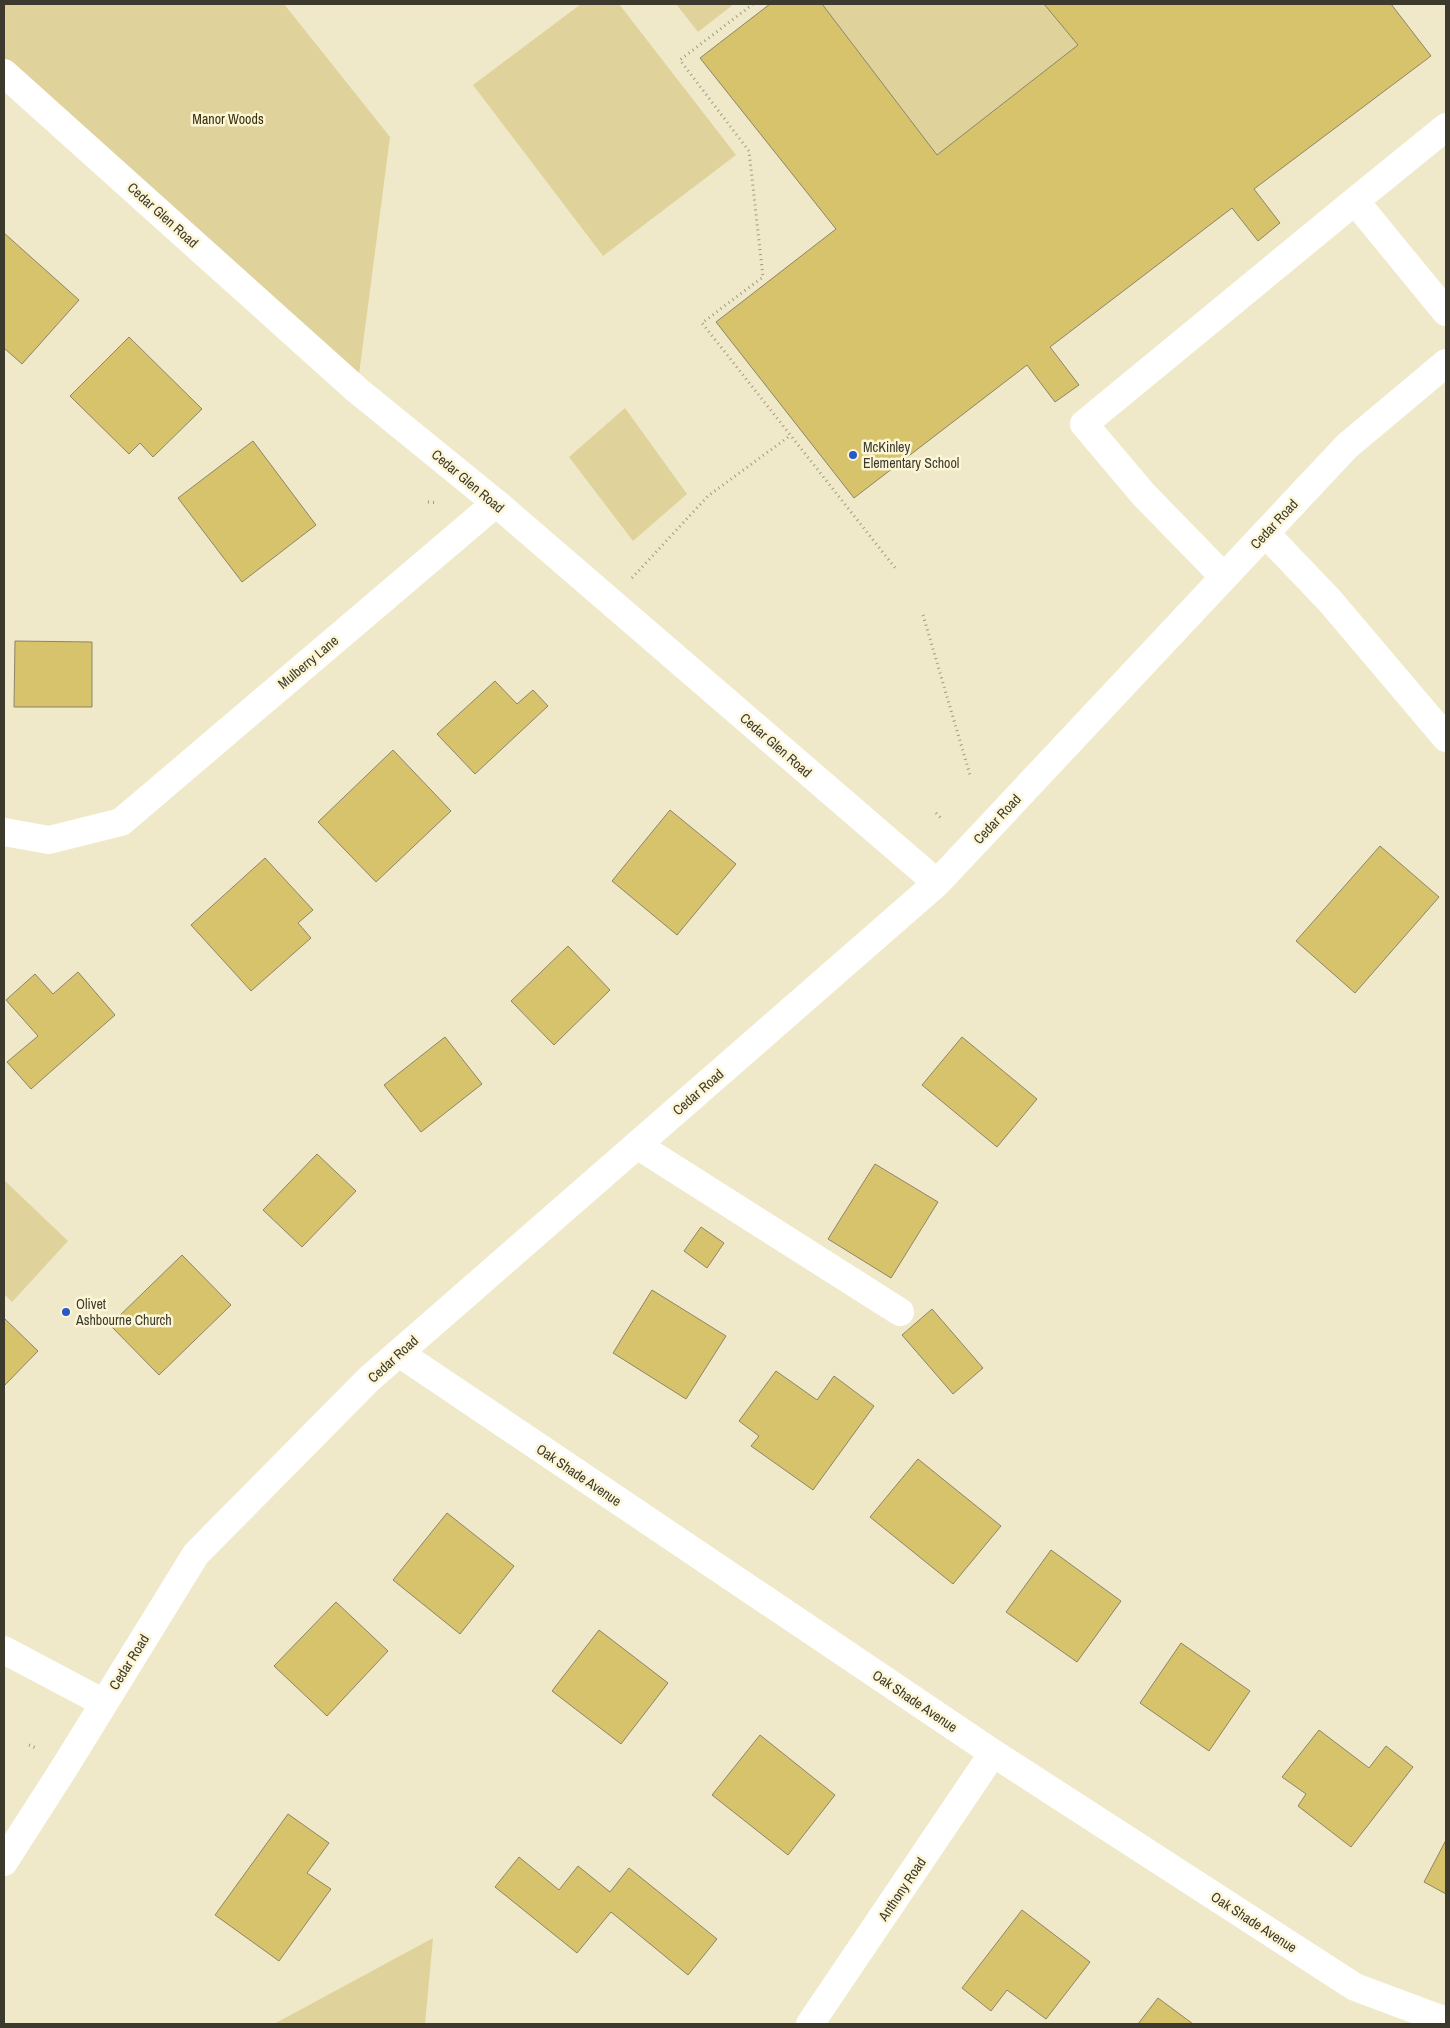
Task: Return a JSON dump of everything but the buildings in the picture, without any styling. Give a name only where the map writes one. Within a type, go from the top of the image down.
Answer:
[{"type":"street","name":"Cedar Glen Road","points":[[4,73],[358,390],[496,503],[937,883]]},
{"type":"street","points":[[1224,577],[1144,495],[1084,424],[1446,127]]},
{"type":"street","points":[[1355,201],[1446,312]]},
{"type":"street","name":"Cedar Road","points":[[4,1862],[196,1554],[369,1379],[937,883],[1347,446],[1446,364]]},
{"type":"street","name":"Mulberry Lane","points":[[4,832],[49,840],[121,822],[496,503]]},
{"type":"street","points":[[1265,533],[1330,601],[1446,738]]},
{"type":"street","points":[[637,1145],[900,1312]]},
{"type":"street","name":"Oak Shade Avenue","points":[[399,1353],[993,1753],[1354,1987],[1446,2020]]},
{"type":"street","points":[[4,1650],[104,1703]]},
{"type":"street","name":"Anthony Road","points":[[810,2024],[993,1753]]},
{"type":"path","points":[[753,4],[680,60],[749,151],[763,277],[702,323],[896,568]]},
{"type":"path","points":[[631,579],[708,496],[791,435]]},
{"type":"path","points":[[428,502],[438,503]]},
{"type":"path","points":[[923,615],[970,775]]},
{"type":"path","points":[[936,813],[941,818]]},
{"type":"path","points":[[29,1745],[36,1748]]},
{"type":"green space","name":"Manor Woods","points":[[4,4],[284,4],[390,137],[357,390],[4,73]]},
{"type":"green space","points":[[581,4],[619,4],[736,155],[603,256],[473,85]]},
{"type":"green space","points":[[676,4],[734,4],[698,32]]},
{"type":"green space","points":[[822,4],[1044,4],[1078,45],[937,155]]},
{"type":"green space","points":[[625,408],[687,494],[633,541],[569,457]]},
{"type":"green space","points":[[4,1180],[68,1241],[12,1302],[4,1294]]},
{"type":"green space","points":[[433,1938],[425,2024],[274,2024]]},
{"type":"place","name":"McKinley Elementary School","points":[[853,455]]},
{"type":"place","name":"Olivet Ashbourne Church","points":[[66,1312]]}]
